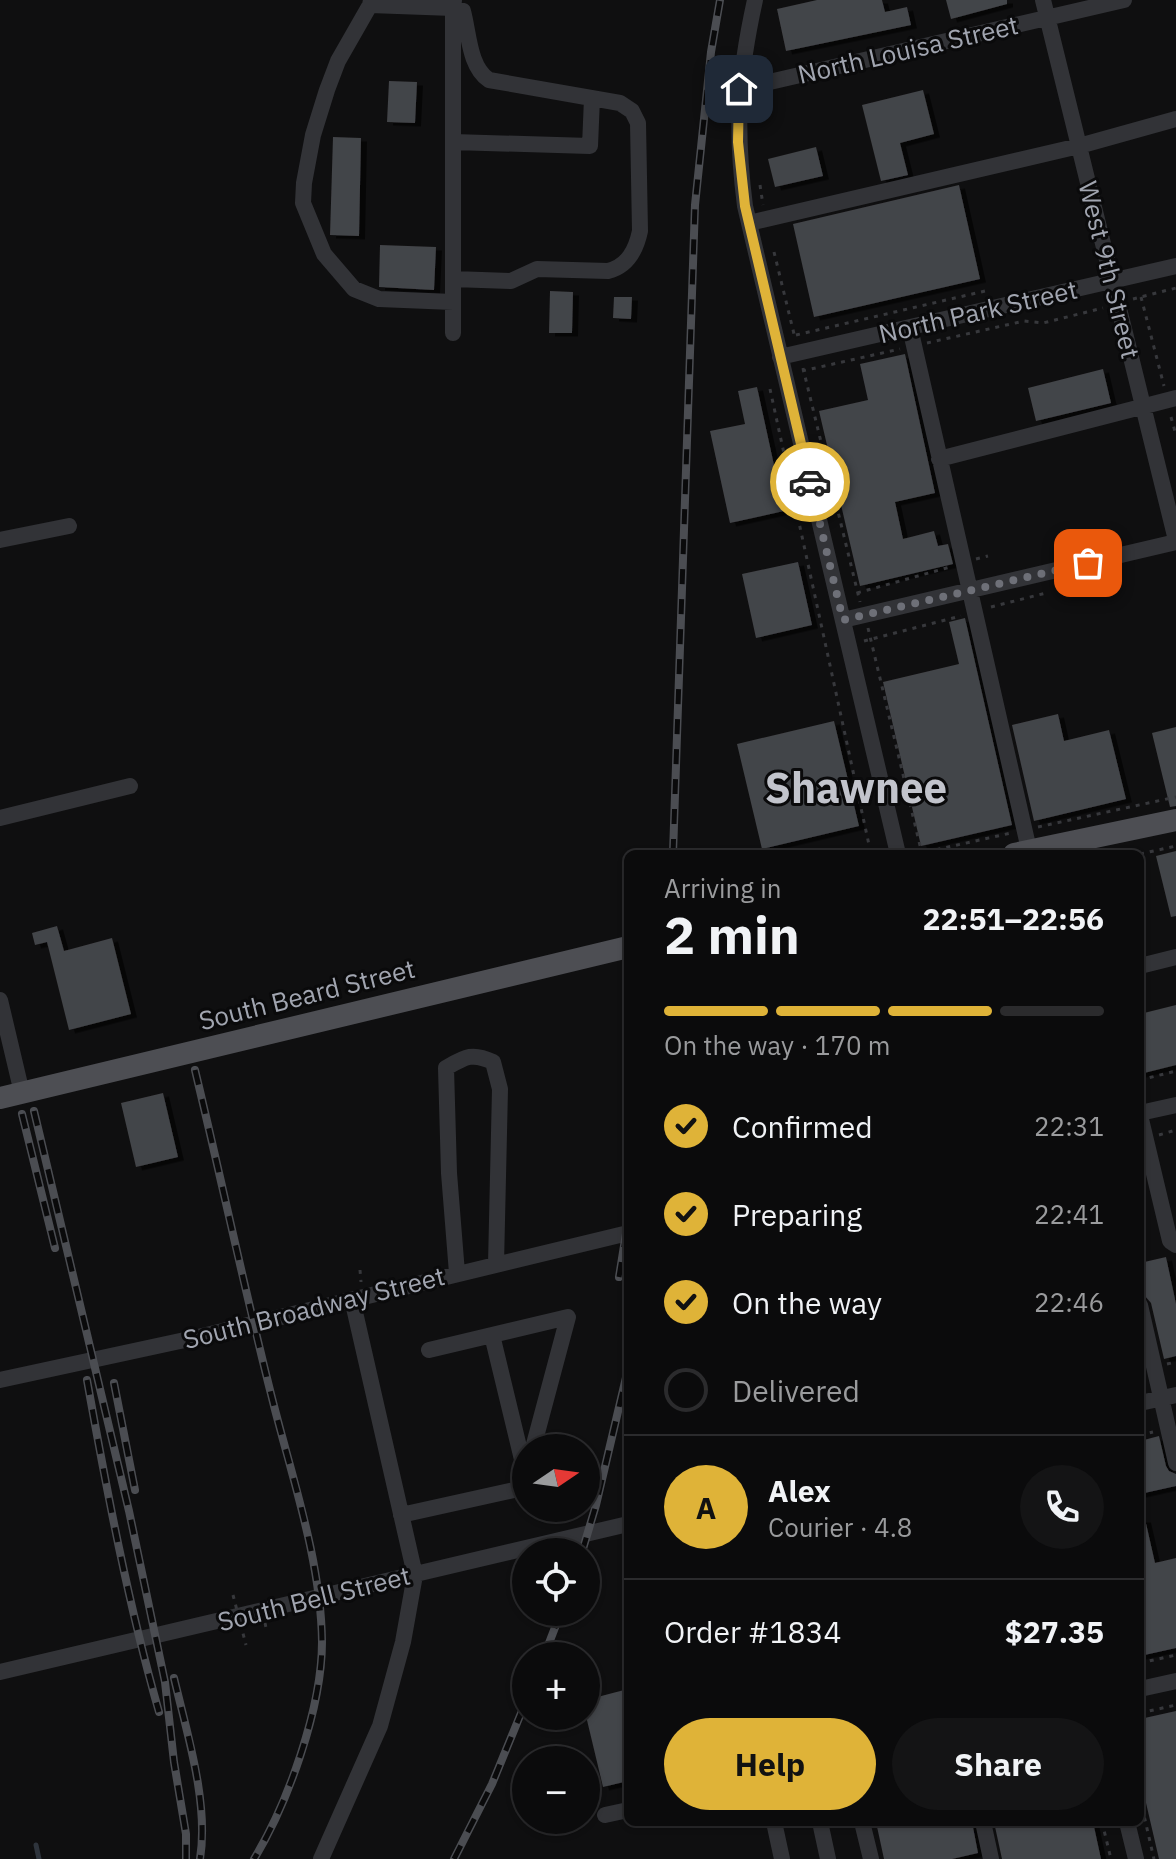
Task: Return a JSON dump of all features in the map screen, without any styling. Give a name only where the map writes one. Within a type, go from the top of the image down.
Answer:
[{"type":"main road","points":[[1024,847],[1176,820]]},
{"type":"main road","name":"South Beard Street","points":[[11,1095],[624,948]]},
{"type":"street","points":[[755,0],[739,89],[738,142],[749,223],[897,850]]},
{"type":"street","name":"West 9th Street","points":[[1043,0],[1176,541]]},
{"type":"street","name":"North Louisa Street","points":[[739,89],[1124,0]]},
{"type":"street","points":[[453,279],[511,281],[537,269],[608,271],[627,261],[636,248],[640,231],[638,123],[632,111],[620,103],[489,80],[481,75],[474,62],[463,11],[453,4],[370,3],[338,61],[327,90],[313,135],[303,203],[324,254],[354,289],[379,299],[453,302]]},
{"type":"street","points":[[453,4],[453,333]]},
{"type":"street","points":[[453,142],[590,146],[592,98]]},
{"type":"street","points":[[749,223],[1079,146],[1176,119]]},
{"type":"street","name":"North Park Street","points":[[778,349],[799,353],[1176,266]]},
{"type":"street","points":[[910,328],[975,612],[1024,847]]},
{"type":"street","points":[[939,459],[1172,399]]},
{"type":"street","points":[[0,540],[69,526]]},
{"type":"street","points":[[843,620],[1176,541]]},
{"type":"street","points":[[0,818],[130,786]]},
{"type":"street","points":[[1144,965],[1176,957]]},
{"type":"street","points":[[0,1000],[11,1095]]},
{"type":"street","points":[[457,1273],[449,1173],[446,1068],[462,1058],[478,1055],[493,1062],[500,1089],[496,1264]]},
{"type":"street","points":[[1144,1113],[1175,1108]]},
{"type":"street","points":[[1144,1131],[1170,1241],[1176,1245]]},
{"type":"street","name":"South Broadway Street","points":[[0,1380],[194,1338],[624,1234]]},
{"type":"street","points":[[321,1859],[380,1726],[403,1642],[415,1575],[352,1299]]},
{"type":"street","points":[[429,1350],[568,1317],[537,1434]]},
{"type":"street","points":[[1144,1318],[1169,1396],[1176,1463]]},
{"type":"street","points":[[492,1335],[516,1434]]},
{"type":"street","points":[[1144,1402],[1169,1396]]},
{"type":"street","points":[[401,1515],[512,1490]]},
{"type":"street","name":"South Bell Street","points":[[0,1672],[624,1525]]},
{"type":"street","points":[[1144,1688],[1176,1681]]},
{"type":"street","points":[[605,1815],[624,1811]]},
{"type":"street","points":[[775,1826],[782,1859]]},
{"type":"street","points":[[821,1826],[828,1859]]},
{"type":"street","points":[[863,1826],[871,1859]]},
{"type":"street","points":[[984,1826],[991,1859]]},
{"type":"street","points":[[1128,1826],[1136,1859]]},
{"type":"path","points":[[759,178],[766,219]]},
{"type":"path","points":[[774,252],[871,640],[919,850]]},
{"type":"path","points":[[784,375],[1024,321],[1043,323],[1176,288]]},
{"type":"path","points":[[778,349],[795,335],[985,291]]},
{"type":"path","points":[[1141,297],[1172,399],[1176,435]]},
{"type":"path","points":[[815,604],[988,556]]},
{"type":"path","points":[[827,651],[1046,593]]},
{"type":"path","points":[[979,850],[1024,847],[1176,797]]},
{"type":"path","points":[[1144,853],[1176,846]]},
{"type":"path","points":[[1144,1079],[1176,1071]]},
{"type":"path","points":[[233,1595],[246,1645]]},
{"type":"path","points":[[1144,1662],[1176,1655]]},
{"type":"path","points":[[1144,1712],[1176,1705]]},
{"type":"path","points":[[1144,1815],[1154,1859]]},
{"type":"path","points":[[1103,1826],[1111,1859]]},
{"type":"building","points":[[817,0],[882,0],[885,12],[907,7],[911,25],[786,51],[777,9]]},
{"type":"building","points":[[946,0],[1007,0],[1007,4],[951,19]]},
{"type":"building","points":[[389,81],[417,82],[415,123],[387,122]]},
{"type":"building","points":[[923,90],[934,134],[900,143],[908,175],[881,181],[862,105]]},
{"type":"building","points":[[333,137],[361,138],[359,236],[330,235]]},
{"type":"building","points":[[816,147],[823,176],[775,187],[768,159]]},
{"type":"building","points":[[959,185],[980,279],[814,317],[793,224]]},
{"type":"building","points":[[380,245],[436,247],[434,290],[379,287]]},
{"type":"building","points":[[550,291],[573,292],[572,333],[549,333]]},
{"type":"building","points":[[614,297],[632,297],[631,319],[613,318]]},
{"type":"building","points":[[905,354],[935,493],[895,502],[903,539],[934,531],[938,546],[948,544],[953,564],[860,586],[819,411],[868,400],[860,364]]},
{"type":"building","points":[[1103,369],[1111,403],[1036,421],[1028,388]]},
{"type":"building","points":[[757,387],[784,511],[730,523],[710,431],[745,424],[738,391]]},
{"type":"building","points":[[798,562],[812,625],[756,638],[742,574]]},
{"type":"building","points":[[965,618],[1012,825],[921,846],[883,682],[959,664],[949,622]]},
{"type":"building","points":[[1058,714],[1064,741],[1109,730],[1126,799],[1034,821],[1012,725]]},
{"type":"building","points":[[834,721],[859,826],[762,849],[737,744]]},
{"type":"building","points":[[1176,727],[1176,806],[1170,807],[1152,733]]},
{"type":"building","points":[[1176,851],[1176,916],[1171,917],[1156,856]]},
{"type":"building","points":[[57,926],[64,951],[112,938],[131,1014],[69,1030],[47,942],[35,945],[32,933]]},
{"type":"building","points":[[1176,1005],[1176,1065],[1144,1073],[1144,1013]]},
{"type":"building","points":[[163,1093],[178,1157],[136,1167],[121,1103]]},
{"type":"building","points":[[1166,1257],[1176,1304],[1176,1356],[1164,1359],[1151,1303],[1144,1295],[1144,1262]]},
{"type":"building","points":[[1159,1436],[1166,1466],[1176,1474],[1176,1486],[1144,1493],[1144,1440]]},
{"type":"building","points":[[1144,1519],[1155,1563],[1176,1558],[1176,1648],[1144,1655]]},
{"type":"building","points":[[624,1690],[624,1782],[603,1787],[600,1746],[593,1746],[589,1730],[600,1730],[600,1696]]},
{"type":"building","points":[[1176,1711],[1176,1859],[1159,1859],[1144,1794],[1144,1718]]},
{"type":"building","points":[[877,1826],[973,1826],[978,1853],[952,1859],[884,1859]]},
{"type":"building","points":[[995,1826],[1094,1826],[1101,1859],[1002,1859]]},
{"type":"waterway","points":[[36,1845],[39,1859]]},
{"type":"railway","points":[[673,850],[695,205],[711,52],[720,0]]},
{"type":"railway","points":[[195,1070],[261,1354],[304,1517],[320,1611],[320,1668],[309,1725],[279,1811],[254,1859]]},
{"type":"railway","points":[[34,1111],[129,1511],[165,1682],[186,1834],[186,1859]]},
{"type":"railway","points":[[22,1114],[55,1248]]},
{"type":"railway","points":[[619,1277],[624,1246]]},
{"type":"railway","points":[[87,1380],[119,1547],[159,1712]]},
{"type":"railway","points":[[114,1383],[135,1490]]},
{"type":"railway","points":[[586,1538],[624,1386]]},
{"type":"railway","points":[[549,1642],[556,1626]]},
{"type":"railway","points":[[174,1678],[199,1792],[202,1815],[200,1859]]},
{"type":"railway","points":[[454,1859],[492,1784],[514,1730]]},
{"type":"way so far","points":[[810,482],[843,620],[1088,563]]},
{"type":"district","name":"Shawnee","points":[[856,788]]},
{"type":"route","points":[[739,89],[738,142],[745,206],[810,482]]}]
